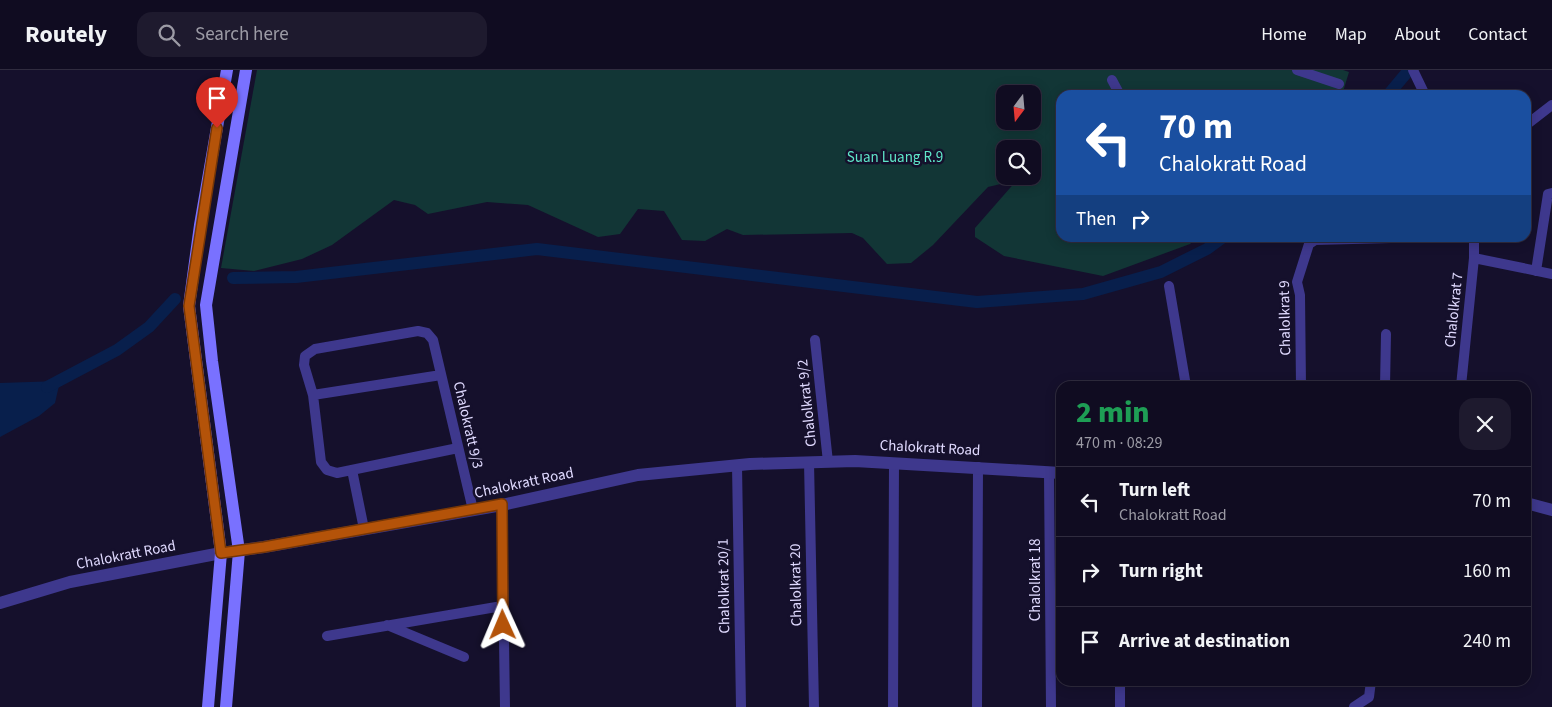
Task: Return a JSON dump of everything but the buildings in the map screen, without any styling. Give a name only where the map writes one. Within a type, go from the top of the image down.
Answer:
[{"type":"main road","points":[[208,707],[221,553],[189,306],[200,225],[227,70]]},
{"type":"main road","points":[[226,707],[239,551],[206,305],[246,70]]},
{"type":"street","points":[[1296,70],[1339,84]]},
{"type":"street","points":[[1413,70],[1423,90]]},
{"type":"street","points":[[1112,80],[1117,90]]},
{"type":"street","points":[[1531,121],[1552,104]]},
{"type":"street","points":[[1536,271],[1548,194],[1552,193]]},
{"type":"street","name":"Chalolkrat 9","points":[[1301,381],[1300,295],[1297,282],[1309,244],[1312,242]]},
{"type":"street","name":"Chalolkrat 7","points":[[1462,381],[1474,242]]},
{"type":"street","points":[[1474,258],[1552,274]]},
{"type":"street","points":[[1169,286],[1185,381]]},
{"type":"street","name":"Chalokratt 9/3","points":[[313,395],[304,359],[315,349],[418,331],[427,333],[433,340],[474,510]]},
{"type":"street","points":[[1385,381],[1386,334]]},
{"type":"street","name":"Chalolkrat 9/2","points":[[815,340],[828,462]]},
{"type":"street","points":[[441,375],[313,395],[321,462],[327,470],[337,473],[458,448]]},
{"type":"street","name":"Chalokratt Road","points":[[0,603],[70,582],[221,553],[474,510],[638,475],[737,465],[809,462],[894,463],[1055,473]]},
{"type":"street","name":"Chalolkrat 20","points":[[809,462],[814,707]]},
{"type":"street","points":[[893,707],[894,463]]},
{"type":"street","name":"Chalolkrat 20/1","points":[[737,465],[741,707]]},
{"type":"street","points":[[978,467],[978,707]]},
{"type":"street","points":[[352,470],[364,529]]},
{"type":"street","name":"Chalolkrat 18","points":[[1051,707],[1055,473]]},
{"type":"street","points":[[502,504],[504,707]]},
{"type":"street","points":[[1531,504],[1552,510]]},
{"type":"street","points":[[327,636],[502,606]]},
{"type":"street","points":[[387,625],[464,657]]},
{"type":"street","points":[[1120,686],[1120,707]]},
{"type":"street","points":[[1354,707],[1370,696],[1371,686]]},
{"type":"green space","name":"Suan Luang R.9","points":[[257,70],[1343,70],[1349,72],[1344,90],[1056,90],[1056,242],[1192,242],[1103,276],[1004,256],[975,237],[975,228],[1013,185],[1041,185],[1041,140],[996,140],[996,185],[988,187],[933,245],[911,263],[887,264],[863,238],[852,233],[743,235],[727,229],[705,241],[682,240],[664,211],[638,209],[620,234],[598,237],[528,205],[487,202],[428,214],[415,205],[394,200],[332,245],[302,259],[254,271],[221,268]]},
{"type":"water","points":[[60,381],[55,403],[39,416],[0,437],[0,383]]},
{"type":"waterway","points":[[1392,90],[1409,70]]},
{"type":"waterway","points":[[233,278],[296,277],[537,249],[977,302],[1083,294],[1161,272],[1207,249],[1217,242]]},
{"type":"waterway","points":[[47,387],[117,350],[149,327],[175,299]]},
{"type":"route","points":[[217,128],[200,225],[189,306],[221,553],[502,504],[503,625]]}]
